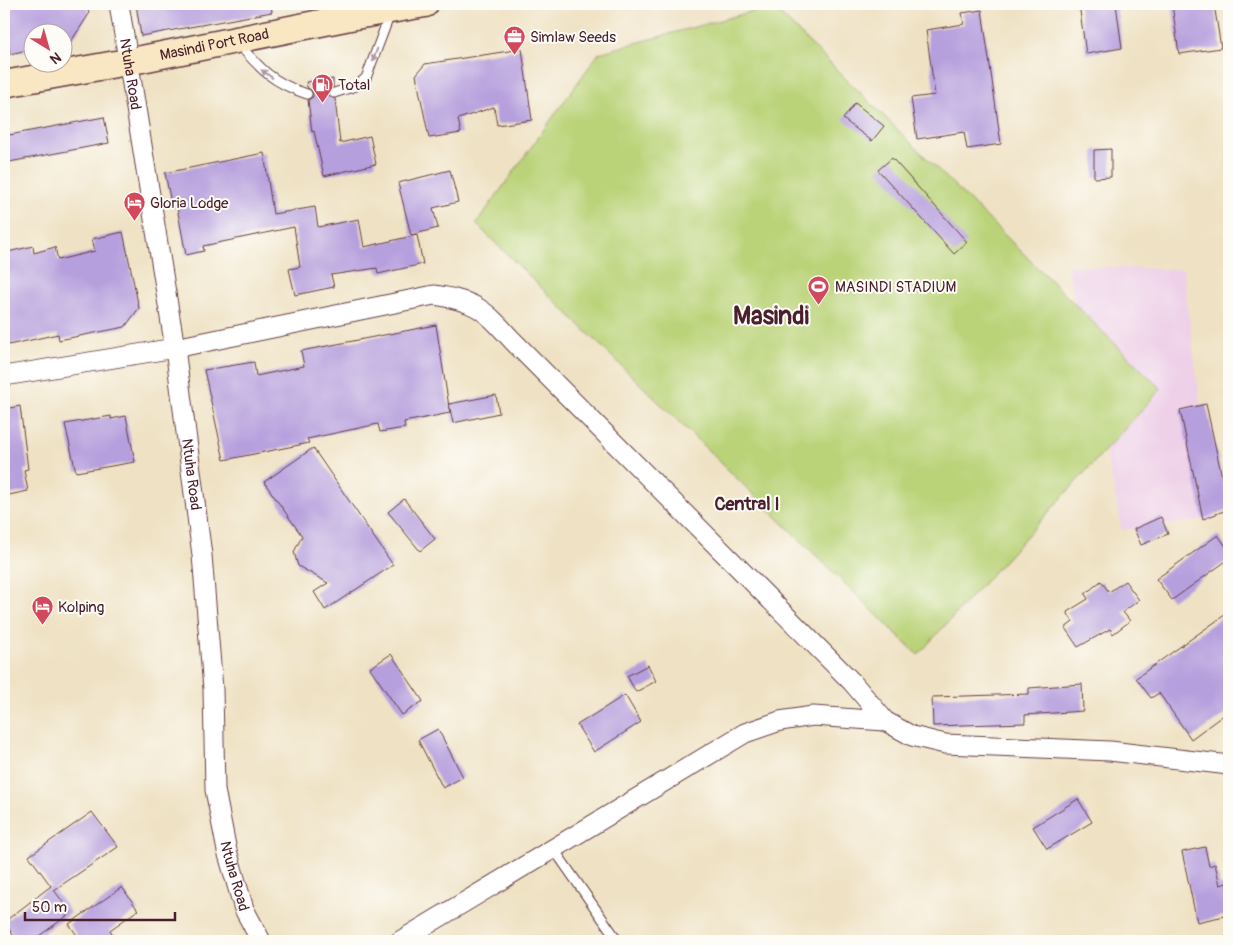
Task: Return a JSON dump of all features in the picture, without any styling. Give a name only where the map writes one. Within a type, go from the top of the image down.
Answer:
[{"type":"main road","name":"Masindi Port Road","points":[[4,84],[425,4]]},
{"type":"street","name":"Ntuha Road","points":[[119,4],[175,348],[202,555],[213,689],[215,790],[227,850],[244,909],[262,941]]},
{"type":"street","points":[[4,376],[175,348],[434,295],[462,299],[486,311],[512,340],[852,682],[885,720],[912,736],[945,744],[1110,751],[1229,765]]},
{"type":"street","points":[[400,941],[745,733],[780,721],[812,716],[885,720]]},
{"type":"lane","points":[[334,92],[356,86],[366,78],[391,10]]},
{"type":"lane","points":[[235,41],[259,68],[284,87],[307,94]]},
{"type":"lane","points":[[553,848],[618,941]]},
{"type":"shaded area","points":[[1067,266],[1183,269],[1215,519],[1122,530]]},
{"type":"green space","name":"MASINDI STADIUM","points":[[772,6],[1161,389],[918,655],[476,224],[599,53]]},
{"type":"building","points":[[4,4],[87,4],[89,14],[72,40],[72,22],[22,22],[22,51],[10,54],[4,22]]},
{"type":"building","points":[[136,4],[271,4],[272,12],[141,36]]},
{"type":"building","points":[[1079,4],[1116,4],[1122,48],[1086,54]]},
{"type":"building","points":[[1172,4],[1214,4],[1221,48],[1179,54]]},
{"type":"building","points":[[982,10],[1001,144],[967,149],[964,132],[917,139],[911,98],[935,95],[926,30],[964,24],[962,13]]},
{"type":"building","points":[[522,49],[532,120],[497,125],[494,107],[458,119],[461,133],[429,138],[416,75],[425,64]]},
{"type":"building","points":[[333,79],[333,87],[329,89],[328,94],[335,99],[340,143],[370,136],[376,164],[324,176],[314,131],[312,132],[308,100],[313,97],[313,92],[307,87],[306,82]]},
{"type":"building","points":[[855,103],[884,126],[872,141],[843,119]]},
{"type":"building","points":[[104,117],[109,143],[4,163],[4,136]]},
{"type":"building","points":[[1111,149],[1111,177],[1094,178],[1094,150]]},
{"type":"building","points":[[264,153],[273,214],[315,207],[318,227],[359,219],[364,247],[417,235],[423,264],[378,274],[377,268],[331,275],[334,287],[295,295],[289,269],[300,267],[294,227],[203,246],[204,251],[186,255],[177,207],[172,208],[165,173]]},
{"type":"building","points":[[892,158],[967,242],[954,254],[878,170]]},
{"type":"building","points":[[450,170],[458,202],[433,208],[438,228],[411,235],[398,183]]},
{"type":"building","points":[[123,232],[139,308],[125,327],[59,340],[58,334],[4,346],[4,253],[33,246],[34,253],[55,247],[58,260],[95,251],[92,239]]},
{"type":"building","points":[[436,325],[450,413],[404,422],[405,428],[380,432],[378,424],[307,439],[309,443],[224,460],[204,370],[254,362],[256,376],[304,366],[301,351]]},
{"type":"building","points":[[496,395],[499,413],[453,423],[449,404]]},
{"type":"building","points":[[1206,404],[1229,509],[1203,519],[1180,410]]},
{"type":"building","points":[[20,406],[28,469],[24,470],[28,491],[4,496],[4,409]]},
{"type":"building","points":[[111,416],[111,419],[126,416],[135,462],[76,472],[65,424]]},
{"type":"building","points":[[313,448],[393,565],[325,610],[314,592],[328,583],[298,566],[294,552],[302,536],[264,482]]},
{"type":"building","points":[[404,499],[435,539],[420,551],[388,512]]},
{"type":"building","points":[[1161,517],[1168,534],[1141,545],[1134,529]]},
{"type":"building","points":[[1218,535],[1229,551],[1229,559],[1172,600],[1156,579]]},
{"type":"building","points":[[1101,581],[1109,592],[1125,581],[1139,600],[1123,612],[1130,621],[1113,634],[1110,629],[1078,647],[1065,628],[1073,622],[1067,612],[1088,599],[1085,594]]},
{"type":"building","points":[[1229,612],[1229,711],[1191,739],[1159,693],[1151,698],[1136,678]]},
{"type":"building","points":[[391,654],[423,701],[402,715],[370,668]]},
{"type":"building","points":[[648,665],[656,681],[636,692],[627,676]]},
{"type":"building","points":[[1082,684],[1083,711],[1025,715],[1025,723],[933,726],[932,697],[1029,694],[1029,688]]},
{"type":"building","points":[[625,695],[641,722],[594,752],[577,725]]},
{"type":"building","points":[[438,729],[463,777],[443,788],[418,740]]},
{"type":"building","points":[[1078,799],[1092,822],[1047,849],[1033,827]]},
{"type":"building","points":[[92,812],[118,847],[54,890],[71,913],[32,941],[17,941],[4,922],[51,886],[29,856]]},
{"type":"building","points":[[1205,847],[1209,866],[1215,864],[1220,885],[1227,883],[1229,915],[1197,922],[1182,852]]},
{"type":"building","points":[[122,887],[138,910],[110,930],[113,935],[104,941],[81,941],[69,924]]},
{"type":"place","name":"Simlaw Seeds","points":[[514,56]]},
{"type":"place","name":"Total","points":[[322,104]]},
{"type":"place","name":"Gloria Lodge","points":[[134,222]]},
{"type":"place","name":"MASINDI STADIUM","points":[[819,306]]},
{"type":"place","name":"Kolping","points":[[42,626]]},
{"type":"district","name":"Masindi","points":[[771,315]]},
{"type":"district","name":"Central I","points":[[747,504]]}]
